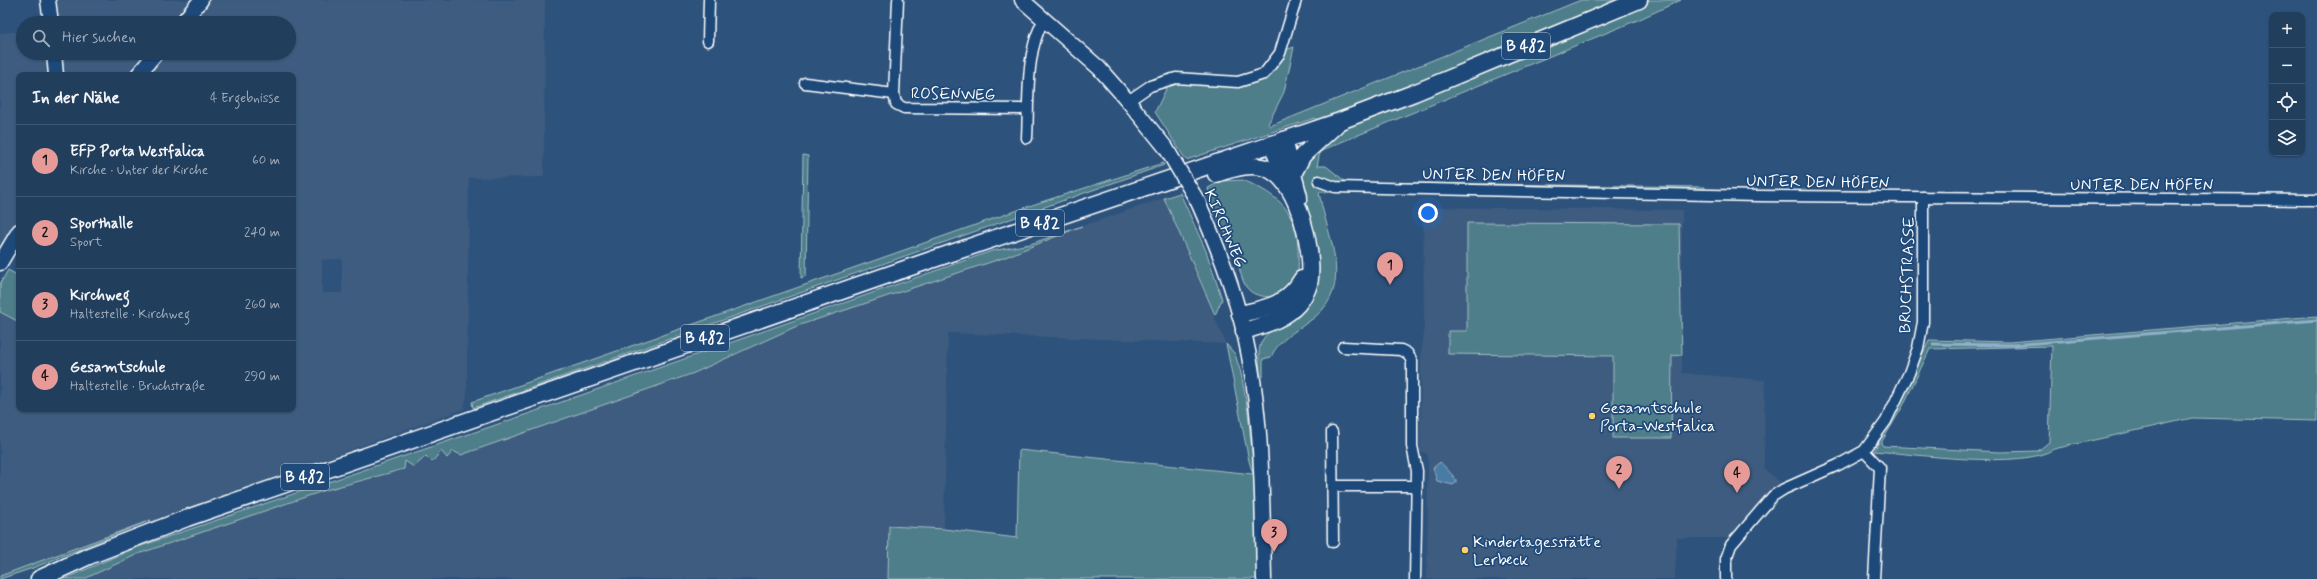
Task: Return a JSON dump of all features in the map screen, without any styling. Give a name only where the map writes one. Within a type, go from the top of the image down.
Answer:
[{"type":"main road","name":"B 482","points":[[39,579],[89,556],[187,518],[1340,120],[1414,93],[1639,0]]},
{"type":"main road","points":[[1290,178],[1303,155],[1340,120]]},
{"type":"main road","points":[[1244,331],[1283,317],[1298,304],[1308,290],[1310,263],[1308,246],[1290,178],[1278,142]]},
{"type":"main road","points":[[1176,177],[1206,176],[1248,166],[1260,167],[1290,178]]},
{"type":"main road","points":[[1240,314],[1278,304],[1291,295],[1310,263]]},
{"type":"street","points":[[48,0],[50,16]]},
{"type":"street","points":[[188,16],[201,0]]},
{"type":"street","points":[[708,41],[709,0]]},
{"type":"street","name":"ROSENWEG","points":[[898,0],[894,94],[896,104],[904,108],[1021,109]]},
{"type":"street","name":"KIRCHWEG","points":[[1022,0],[1099,68],[1166,148],[1198,202],[1218,249],[1240,314],[1257,408],[1264,579]]},
{"type":"street","points":[[1128,101],[1150,86],[1176,78],[1238,82],[1264,74],[1280,53],[1296,0]]},
{"type":"street","points":[[1027,138],[1030,75],[1034,41],[1044,20]]},
{"type":"street","points":[[55,60],[56,72]]},
{"type":"street","points":[[140,72],[150,60]]},
{"type":"street","name":"ROSENWEG","points":[[805,83],[894,94]]},
{"type":"street","name":"UNTER DEN HÖFEN","points":[[1319,181],[1335,187],[1760,196],[2317,200]]},
{"type":"street","name":"BRUCHSTRASSE","points":[[1726,579],[1726,560],[1731,545],[1773,496],[1784,489],[1838,465],[1864,451],[1886,421],[1909,373],[1918,348],[1923,322],[1923,197]]},
{"type":"street","points":[[0,263],[16,236]]},
{"type":"street","points":[[1343,347],[1401,350],[1407,353],[1412,361],[1412,446],[1417,470],[1414,579]]},
{"type":"street","points":[[1332,432],[1333,542]]},
{"type":"street","points":[[1864,451],[1880,468],[1874,579]]},
{"type":"street","points":[[1333,486],[1416,486]]},
{"type":"shaded area","points":[[49,0],[545,0],[544,177],[469,178],[467,395],[464,409],[0,576],[0,312],[16,321],[16,412],[296,412],[296,72],[16,72],[16,242],[0,265],[0,33],[16,32],[16,60],[296,60],[296,16],[50,16]],"holes":[[[342,259],[342,293],[322,293],[322,260]]]},
{"type":"shaded area","points":[[1164,198],[1226,344],[948,333],[944,529],[889,527],[888,579],[84,579],[138,554],[326,490],[404,469],[404,461],[426,456],[432,462],[441,451],[453,451],[694,373],[797,326],[1003,258],[1082,226]]},
{"type":"shaded area","name":"Gesamtschule Porta-Westfalica","points":[[1423,207],[1682,210],[1682,373],[1765,380],[1764,468],[1785,487],[1735,538],[1677,538],[1675,579],[1427,579],[1428,456],[1426,453],[1420,452],[1421,353],[1424,333]]},
{"type":"shaded area","points":[[1440,462],[1456,479],[1456,483],[1453,485],[1437,481],[1433,468]]},
{"type":"green space","points":[[1581,0],[1681,0],[1640,19],[1334,145],[1320,152],[1317,166],[1326,166],[1346,182],[1705,187],[1704,197],[1319,192],[1335,260],[1336,276],[1333,292],[1325,307],[1311,320],[1283,341],[1271,357],[1263,359],[1263,377],[1260,374],[1259,353],[1260,346],[1264,338],[1270,331],[1307,304],[1314,295],[1318,283],[1319,268],[1317,252],[1304,202],[1302,187],[1303,172],[1309,159],[1327,142],[1315,118],[1186,160],[1155,112],[1167,87],[1177,76],[1238,79],[1262,69],[1275,54],[1294,47],[1284,92],[1268,124],[1270,126]]},
{"type":"green space","points":[[803,155],[808,156],[806,276],[801,278]]},
{"type":"green space","points":[[1163,163],[1164,165],[473,408],[472,402],[1038,203]]},
{"type":"green space","points":[[1243,180],[1260,188],[1283,206],[1290,216],[1295,228],[1298,276],[1278,297],[1260,296],[1247,288],[1234,251],[1210,198],[1208,188],[1222,181]]},
{"type":"green space","points":[[1180,193],[1206,251],[1222,299],[1215,315],[1164,198]]},
{"type":"green space","points":[[1467,223],[1679,224],[1682,355],[1672,356],[1671,438],[1613,438],[1613,356],[1448,354],[1448,331],[1467,331]]},
{"type":"green space","points":[[1082,226],[1003,258],[797,326],[694,373],[461,455],[453,451],[447,458],[441,451],[432,462],[426,456],[414,467],[405,461],[404,469],[326,490],[138,554],[84,579],[64,579],[135,548],[513,419],[992,251],[1030,244]]},
{"type":"green space","points":[[8,270],[16,274],[16,320],[0,312],[0,284]]},
{"type":"green space","points":[[2317,316],[2317,421],[2192,418],[2054,449],[2039,455],[2018,459],[1967,459],[1874,451],[1900,404],[1929,340],[2009,342]],"holes":[[[2052,346],[2049,442],[2038,451],[2000,452],[1883,446],[1881,443],[1903,406],[1930,349]]]},
{"type":"green space","points":[[1226,344],[1235,354],[1241,373],[1248,412],[1253,461],[1258,579],[888,579],[889,526],[944,529],[1017,538],[1019,450],[1253,474],[1249,461]]},
{"type":"green space","points":[[151,520],[33,568],[0,579],[0,576]]},
{"type":"waterway","points":[[1933,344],[2012,345],[2317,320]]},
{"type":"place","name":"EFP Porta Westfalica","points":[[1390,285]]},
{"type":"place","name":"Gesamtschule Porta-Westfalica","points":[[1592,416]]},
{"type":"place","name":"Sporthalle","points":[[1619,489]]},
{"type":"place","name":"Gesamtschule","points":[[1737,493]]},
{"type":"place","name":"Kindertagesstätte Lerbeck","points":[[1465,550]]},
{"type":"place","name":"Kirchweg","points":[[1274,552]]}]
